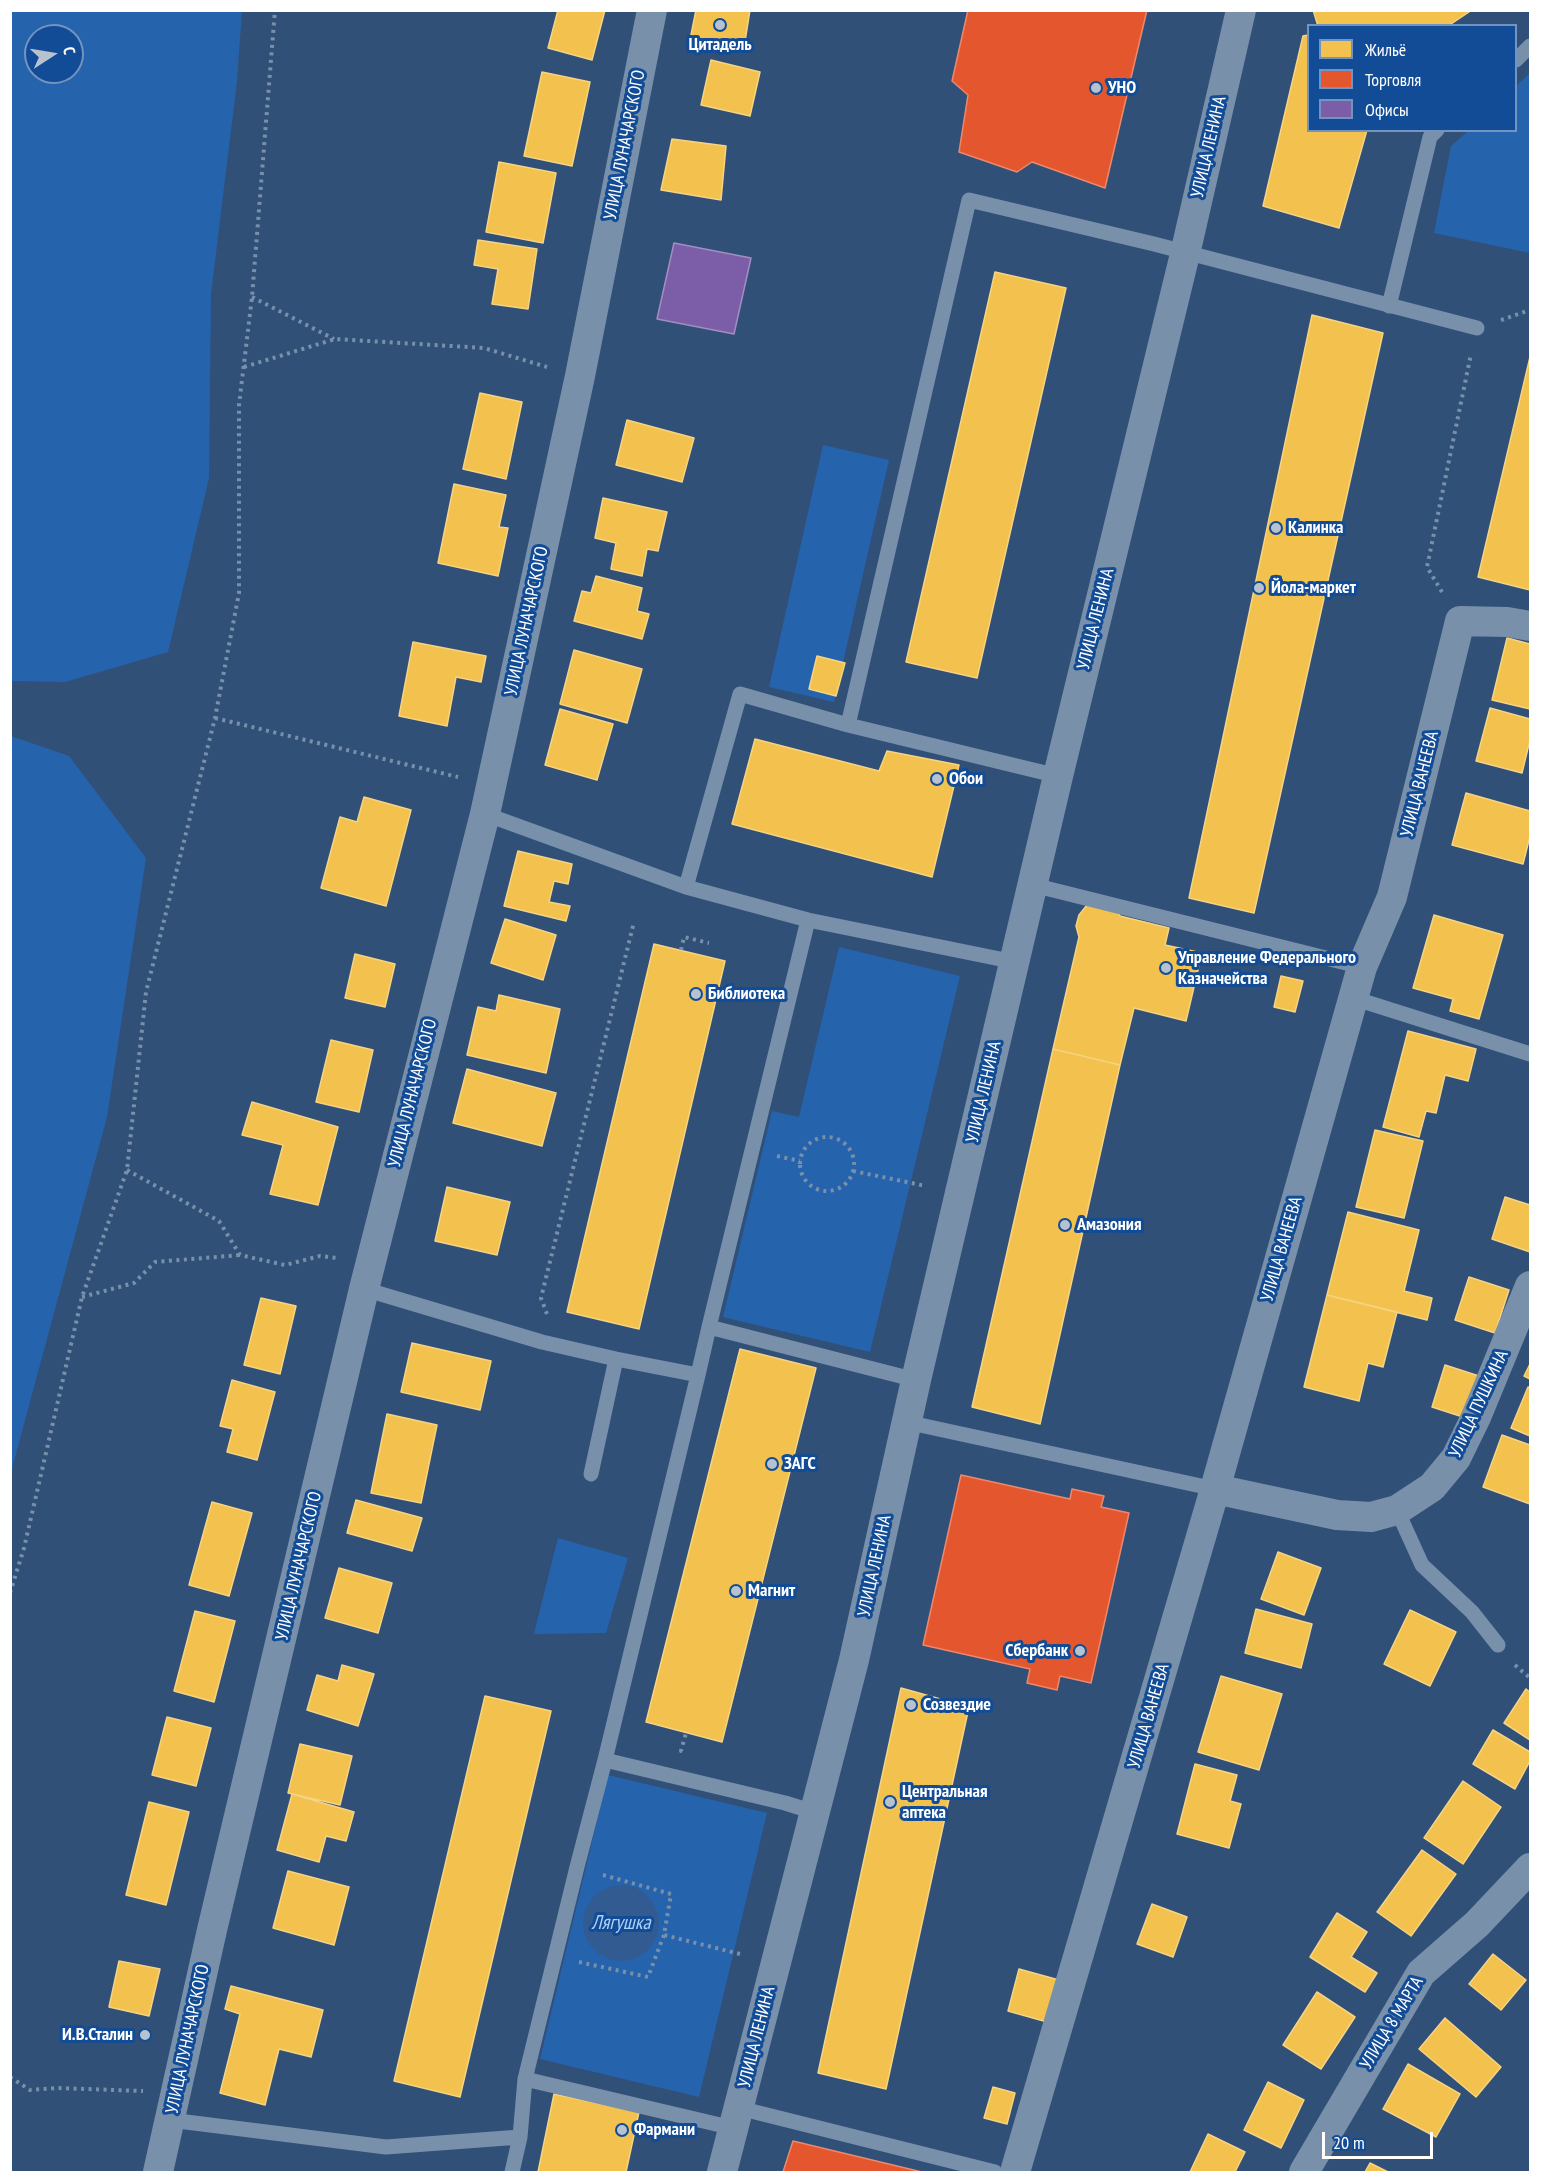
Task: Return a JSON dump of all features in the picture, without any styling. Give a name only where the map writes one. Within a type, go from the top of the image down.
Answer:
[{"type":"street","name":"УЛИЦА ЛУНАЧАРСКОГО","points":[[158,2172],[212,1930],[367,1275],[485,814],[580,376],[652,10]]},
{"type":"street","name":"УЛИЦА ЛЕНИНА","points":[[722,2172],[854,1660],[915,1380],[1185,254],[1241,10]]},
{"type":"street","points":[[1460,621],[1507,622],[1530,626]]},
{"type":"street","name":"УЛИЦА ВАНЕЕВА","points":[[1015,2172],[1215,1489],[1362,967],[1392,897],[1460,621]]},
{"type":"street","name":"УЛИЦА ПУШКИНА","points":[[1398,1510],[1432,1487],[1456,1458],[1530,1286]]},
{"type":"street","points":[[1215,1489],[1337,1515],[1371,1517],[1398,1510]]},
{"type":"street","name":"УЛИЦА 8 МАРТА","points":[[1304,2172],[1422,1973],[1477,1924],[1530,1868]]},
{"type":"lane","points":[[1517,58],[1530,46]]},
{"type":"lane","points":[[1389,306],[1430,137],[1435,132]]},
{"type":"lane","points":[[848,725],[969,200],[1154,244],[1185,254],[1477,328]]},
{"type":"lane","points":[[686,887],[740,694],[848,725],[1058,776]]},
{"type":"lane","points":[[485,814],[686,887],[807,920],[1015,962]]},
{"type":"lane","points":[[1033,885],[1362,967]]},
{"type":"lane","points":[[512,2172],[520,2137],[525,2079],[605,1761],[807,920]]},
{"type":"lane","points":[[1353,998],[1530,1054]]},
{"type":"lane","points":[[367,1275],[559,1346],[698,1375]]},
{"type":"lane","points":[[709,1327],[915,1380]]},
{"type":"lane","points":[[591,1474],[616,1359]]},
{"type":"lane","points":[[906,1422],[1215,1489]]},
{"type":"lane","points":[[1398,1510],[1422,1565],[1472,1612],[1498,1645]]},
{"type":"lane","points":[[605,1761],[814,1812]]},
{"type":"lane","points":[[525,2079],[736,2118],[995,2172]]},
{"type":"lane","points":[[174,2106],[386,2147],[520,2137]]},
{"type":"path","points":[[10,1593],[24,1548],[82,1298],[127,1170],[146,992],[215,718],[239,593],[239,405],[252,297],[275,10]]},
{"type":"path","points":[[252,297],[334,339]]},
{"type":"path","points":[[1460,621],[1427,567],[1477,328]]},
{"type":"path","points":[[243,367],[334,339],[484,348],[580,376]]},
{"type":"path","points":[[215,718],[491,784]]},
{"type":"path","points":[[559,1346],[541,1298],[634,922]]},
{"type":"path","points":[[681,951],[684,937],[709,943]]},
{"type":"path","points":[[831,1137],[847,1146],[854,1162],[853,1171],[843,1186],[826,1191],[818,1190],[810,1185],[800,1170],[802,1153],[814,1140],[831,1137]]},
{"type":"path","points":[[127,1170],[219,1221],[240,1255]]},
{"type":"path","points":[[853,1171],[931,1187]]},
{"type":"path","points":[[82,1298],[134,1283],[155,1262],[240,1255],[285,1265],[320,1256],[367,1275]]},
{"type":"path","points":[[686,1733],[681,1751],[689,1752]]},
{"type":"path","points":[[555,1957],[648,1977],[664,1935],[671,1894],[577,1867]]},
{"type":"path","points":[[664,1935],[747,1956]]},
{"type":"path","points":[[10,2077],[30,2090],[57,2088],[174,2106]]},
{"type":"shaded area","points":[[11,10],[242,11],[237,81],[211,294],[209,478],[168,652],[65,682],[11,681]]},
{"type":"shaded area","points":[[1530,73],[1530,253],[1434,233],[1451,146],[1467,132],[1517,132],[1517,85]]},
{"type":"shaded area","points":[[823,445],[889,460],[834,702],[769,687]]},
{"type":"shaded area","points":[[11,736],[69,756],[146,858],[107,1117],[11,1472]]},
{"type":"shaded area","points":[[839,947],[960,976],[870,1352],[723,1317],[772,1111],[799,1117]]},
{"type":"shaded area","points":[[558,1538],[628,1558],[606,1633],[534,1634]]},
{"type":"shaded area","points":[[608,1775],[767,1813],[699,2097],[540,2059]]},
{"type":"water","name":"Лягушка","points":[[621,1885],[635,1888],[648,1896],[656,1909],[659,1923],[656,1937],[648,1950],[635,1958],[621,1961],[607,1958],[594,1950],[586,1937],[583,1923],[586,1909],[594,1896],[607,1888]]},
{"type":"building: Жильё","points":[[558,10],[605,10],[592,60],[548,48]]},
{"type":"building: Жильё","name":"Цитадель","points":[[696,10],[750,10],[744,48],[690,40]]},
{"type":"building: Жильё","points":[[1313,10],[1472,10],[1451,24],[1317,24]]},
{"type":"building: Жильё","points":[[1307,35],[1307,132],[1366,132],[1339,228],[1263,206],[1303,36]]},
{"type":"building: Жильё","points":[[711,60],[760,72],[750,116],[701,105]]},
{"type":"building: Жильё","points":[[542,72],[590,82],[572,166],[524,156]]},
{"type":"building: Жильё","points":[[672,139],[726,146],[721,200],[661,190]]},
{"type":"building: Жильё","points":[[499,162],[556,173],[543,243],[486,232]]},
{"type":"building: Жильё","points":[[478,240],[537,249],[528,309],[492,304],[498,269],[474,265]]},
{"type":"building: Жильё","points":[[995,272],[1066,288],[977,678],[906,662]]},
{"type":"building: Жильё","points":[[1312,315],[1383,333],[1254,913],[1189,898]]},
{"type":"building: Жильё","points":[[1530,357],[1530,590],[1478,577]]},
{"type":"building: Жильё","points":[[480,393],[522,402],[506,479],[463,469]]},
{"type":"building: Жильё","points":[[627,420],[694,438],[682,482],[616,465]]},
{"type":"building: Жильё","points":[[454,484],[506,495],[499,527],[508,528],[498,576],[438,563]]},
{"type":"building: Жильё","points":[[603,498],[667,512],[658,551],[647,549],[642,576],[611,569],[616,543],[595,538]]},
{"type":"building: Жильё","points":[[596,576],[642,588],[637,611],[649,614],[642,639],[574,621],[582,591],[591,593]]},
{"type":"building: Жильё","points":[[1507,638],[1530,644],[1530,709],[1492,700]]},
{"type":"building: Жильё","points":[[413,642],[486,656],[481,682],[456,677],[447,726],[399,716]]},
{"type":"building: Жильё","points":[[574,650],[642,669],[627,723],[560,704]]},
{"type":"building: Жильё","points":[[817,656],[845,663],[836,696],[809,689]]},
{"type":"building: Жильё","points":[[1490,708],[1530,719],[1530,740],[1522,773],[1476,761]]},
{"type":"building: Жильё","points":[[560,709],[613,724],[597,780],[545,765]]},
{"type":"building: Жильё","points":[[755,739],[879,771],[887,751],[959,765],[932,877],[732,824]]},
{"type":"building: Жильё","points":[[1466,793],[1530,811],[1530,836],[1523,864],[1452,845]]},
{"type":"building: Жильё","points":[[364,797],[411,810],[386,906],[321,888],[340,817],[357,822]]},
{"type":"building: Жильё","points":[[518,851],[572,864],[568,884],[554,881],[549,902],[570,906],[566,921],[504,906]]},
{"type":"building: Жильё","points":[[1087,905],[1117,907],[1120,916],[1169,928],[1165,945],[1202,953],[1186,1021],[1134,1008],[1120,1065],[1053,1049],[1079,937],[1076,926],[1079,915]]},
{"type":"building: Жильё","points":[[1434,915],[1503,935],[1479,1019],[1450,1011],[1453,999],[1413,988]]},
{"type":"building: Жильё","points":[[505,919],[556,935],[543,980],[491,963]]},
{"type":"building: Жильё","points":[[654,944],[725,961],[639,1329],[567,1312]]},
{"type":"building: Жильё","points":[[355,954],[395,964],[385,1007],[345,998]]},
{"type":"building: Жильё","points":[[1281,976],[1303,981],[1295,1012],[1274,1007]]},
{"type":"building: Жильё","points":[[499,995],[560,1009],[546,1073],[467,1055],[478,1007],[496,1011]]},
{"type":"building: Жильё","points":[[1408,1031],[1476,1049],[1468,1081],[1445,1075],[1436,1113],[1426,1111],[1419,1137],[1383,1127]]},
{"type":"building: Жильё","points":[[331,1040],[373,1050],[359,1112],[316,1102]]},
{"type":"building: Жильё","points":[[1053,1049],[1120,1065],[1040,1424],[972,1407]]},
{"type":"building: Жильё","points":[[467,1069],[556,1093],[542,1146],[453,1123]]},
{"type":"building: Жильё","points":[[252,1102],[338,1127],[318,1205],[270,1194],[283,1145],[242,1135]]},
{"type":"building: Жильё","points":[[1375,1130],[1423,1141],[1404,1218],[1356,1207]]},
{"type":"building: Жильё","points":[[447,1187],[510,1202],[497,1255],[435,1241]]},
{"type":"building: Жильё","points":[[1505,1197],[1530,1205],[1530,1252],[1492,1239]]},
{"type":"building: Жильё","points":[[1348,1212],[1419,1230],[1404,1291],[1432,1298],[1427,1320],[1327,1295]]},
{"type":"building: Жильё","points":[[1469,1277],[1509,1290],[1495,1333],[1455,1320]]},
{"type":"building: Жильё","points":[[1327,1295],[1397,1312],[1383,1367],[1368,1363],[1359,1401],[1304,1387]]},
{"type":"building: Жильё","points":[[261,1298],[296,1306],[280,1374],[244,1365]]},
{"type":"building: Жильё","points":[[412,1343],[491,1361],[480,1410],[401,1392]]},
{"type":"building: Жильё","points":[[740,1349],[816,1368],[722,1742],[646,1722]]},
{"type":"building: Жильё","points":[[1530,1364],[1530,1379],[1524,1376]]},
{"type":"building: Жильё","points":[[1445,1365],[1479,1376],[1466,1418],[1432,1407]]},
{"type":"building: Жильё","points":[[232,1380],[275,1392],[257,1460],[227,1452],[233,1429],[220,1426]]},
{"type":"building: Жильё","points":[[1528,1387],[1530,1388],[1530,1436],[1511,1428]]},
{"type":"building: Жильё","points":[[387,1414],[437,1425],[421,1503],[371,1493]]},
{"type":"building: Жильё","points":[[1502,1435],[1530,1445],[1530,1504],[1483,1487]]},
{"type":"building: Жильё","points":[[356,1500],[422,1518],[412,1551],[347,1533]]},
{"type":"building: Жильё","points":[[212,1502],[252,1513],[229,1596],[189,1585]]},
{"type":"building: Жильё","points":[[1278,1552],[1321,1568],[1304,1615],[1261,1599]]},
{"type":"building: Жильё","points":[[339,1568],[392,1583],[378,1633],[325,1618]]},
{"type":"building: Жильё","points":[[1256,1609],[1312,1624],[1301,1668],[1245,1653]]},
{"type":"building: Жильё","points":[[1410,1610],[1456,1632],[1430,1686],[1384,1664]]},
{"type":"building: Жильё","points":[[195,1611],[235,1621],[214,1702],[174,1691]]},
{"type":"building: Жильё","points":[[342,1665],[374,1674],[358,1726],[307,1710],[317,1675],[338,1681]]},
{"type":"building: Жильё","points":[[1221,1676],[1282,1694],[1259,1770],[1198,1752]]},
{"type":"building: Жильё","points":[[901,1688],[969,1707],[886,2089],[818,2073]]},
{"type":"building: Жильё","points":[[1526,1689],[1530,1692],[1530,1740],[1504,1723]]},
{"type":"building: Жильё","points":[[485,1696],[551,1711],[460,2097],[394,2081]]},
{"type":"building: Жильё","points":[[167,1717],[211,1728],[196,1786],[152,1775]]},
{"type":"building: Жильё","points":[[1493,1730],[1530,1752],[1530,1761],[1515,1789],[1473,1764]]},
{"type":"building: Жильё","points":[[300,1744],[352,1756],[340,1805],[288,1793]]},
{"type":"building: Жильё","points":[[1195,1764],[1237,1775],[1230,1801],[1241,1804],[1229,1848],[1177,1834]]},
{"type":"building: Жильё","points":[[1463,1781],[1501,1807],[1463,1864],[1424,1838]]},
{"type":"building: Жильё","points":[[292,1794],[354,1812],[346,1841],[326,1836],[319,1862],[277,1850]]},
{"type":"building: Жильё","points":[[149,1802],[189,1812],[166,1905],[126,1895]]},
{"type":"building: Жильё","points":[[1422,1850],[1456,1874],[1411,1936],[1377,1912]]},
{"type":"building: Жильё","points":[[288,1871],[349,1887],[334,1945],[273,1928]]},
{"type":"building: Жильё","points":[[1152,1904],[1187,1917],[1173,1957],[1137,1944]]},
{"type":"building: Жильё","points":[[1337,1913],[1367,1932],[1351,1957],[1377,1973],[1365,1992],[1310,1957]]},
{"type":"building: Жильё","points":[[1493,1954],[1526,1980],[1501,2010],[1469,1984]]},
{"type":"building: Жильё","points":[[119,1961],[160,1969],[149,2016],[109,2007]]},
{"type":"building: Жильё","points":[[1019,1969],[1059,1980],[1047,2022],[1008,2011]]},
{"type":"building: Жильё","points":[[231,1986],[323,2010],[311,2057],[279,2049],[265,2105],[220,2093],[240,2014],[225,2009]]},
{"type":"building: Жильё","points":[[1317,1992],[1355,2017],[1321,2069],[1283,2045]]},
{"type":"building: Жильё","points":[[1445,2018],[1501,2067],[1476,2097],[1419,2049]]},
{"type":"building: Жильё","points":[[1408,2064],[1460,2094],[1436,2137],[1383,2109]]},
{"type":"building: Жильё","points":[[1268,2082],[1304,2100],[1281,2148],[1244,2130]]},
{"type":"building: Жильё","points":[[993,2087],[1015,2093],[1007,2124],[984,2118]]},
{"type":"building: Жильё","points":[[554,2094],[639,2112],[626,2172],[538,2172]]},
{"type":"building: Жильё","points":[[1208,2134],[1245,2152],[1235,2172],[1190,2172]]},
{"type":"building: Жильё","points":[[1370,2163],[1388,2172],[1365,2172]]},
{"type":"building: Торговля","points":[[968,10],[1147,10],[1105,188],[1032,162],[1017,172],[959,152],[968,95],[952,81]]},
{"type":"building: Торговля","points":[[961,1475],[1070,1499],[1072,1489],[1104,1496],[1101,1507],[1129,1513],[1091,1683],[1060,1676],[1057,1690],[1027,1683],[1030,1669],[923,1645]]},
{"type":"building: Торговля","points":[[793,2141],[922,2172],[783,2172]]},
{"type":"building: Офисы","points":[[674,243],[751,258],[734,334],[657,319]]},
{"type":"place","name":"Цитадель","points":[[720,25]]},
{"type":"place","name":"УНО","points":[[1096,88]]},
{"type":"place","name":"Калинка","points":[[1276,528]]},
{"type":"place","name":"Йола-маркет","points":[[1259,588]]},
{"type":"place","name":"Обои","points":[[937,779]]},
{"type":"place","name":"Управление Федерального Казначейства","points":[[1166,968]]},
{"type":"place","name":"Библиотека","points":[[696,994]]},
{"type":"place","name":"Амазония","points":[[1065,1225]]},
{"type":"place","name":"ЗАГС","points":[[772,1464]]},
{"type":"place","name":"Магнит","points":[[736,1591]]},
{"type":"place","name":"Сбербанк","points":[[1080,1651]]},
{"type":"place","name":"Созвездие","points":[[911,1705]]},
{"type":"place","name":"Центральная аптека","points":[[890,1802]]},
{"type":"place","name":"И.В.Сталин","points":[[145,2035]]},
{"type":"place","name":"Фармани","points":[[622,2130]]}]
